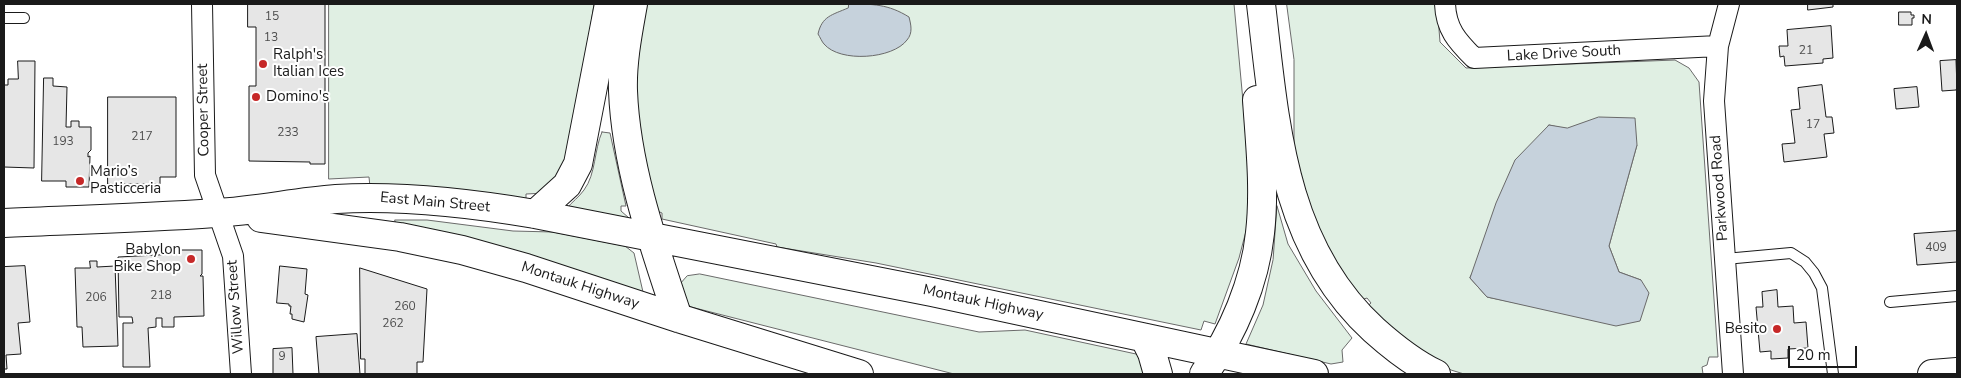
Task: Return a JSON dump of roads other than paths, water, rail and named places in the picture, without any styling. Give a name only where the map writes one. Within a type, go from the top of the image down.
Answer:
[{"type":"main road","points":[[535,214],[567,185],[578,164],[609,4]]},
{"type":"main road","points":[[632,4],[624,70],[625,110],[630,145],[651,237],[678,318]]},
{"type":"main road","points":[[1211,364],[1245,295],[1256,256],[1260,233],[1261,156],[1247,4]]},
{"type":"main road","points":[[1261,4],[1270,83],[1281,148],[1292,199],[1308,240],[1329,278],[1352,309],[1398,351],[1436,374]]},
{"type":"main road","name":"East Main Street","points":[[4,223],[217,213],[323,200],[362,198],[447,202],[535,214],[651,237]]},
{"type":"main road","name":"East Main Street","points":[[217,213],[400,237],[472,253]]},
{"type":"main road","name":"Montauk Highway","points":[[651,237],[932,292],[1145,339],[1211,364],[1314,374]]},
{"type":"main road","name":"Montauk Highway","points":[[472,253],[526,268],[678,318],[859,374]]},
{"type":"main road","points":[[1145,339],[1152,353],[1158,374]]},
{"type":"main road","points":[[1932,374],[1957,372]]},
{"type":"street","name":"Cooper Street","points":[[202,4],[205,175],[217,213]]},
{"type":"street","name":"Lake Drive South","points":[[1445,4],[1446,18],[1458,42],[1474,58],[1718,46]]},
{"type":"street","name":"Parkwood Road","points":[[1729,4],[1718,46],[1714,101],[1733,374]]},
{"type":"street","name":"Willow Street","points":[[217,213],[233,256],[241,374]]},
{"type":"lane","points":[[4,18],[24,18]]},
{"type":"lane","points":[[1725,259],[1791,253],[1805,262],[1814,273],[1822,288],[1833,374]]},
{"type":"lane","points":[[1890,302],[1957,296]]},
{"type":"place","name":"Ralph's Italian Ices","points":[[263,64]]},
{"type":"place","name":"Domino's","points":[[256,97]]},
{"type":"place","name":"Mario’s Pasticceria","points":[[80,181]]},
{"type":"place","name":"Babylon Bike Shop","points":[[191,259]]},
{"type":"place","name":"Besito","points":[[1777,329]]}]
